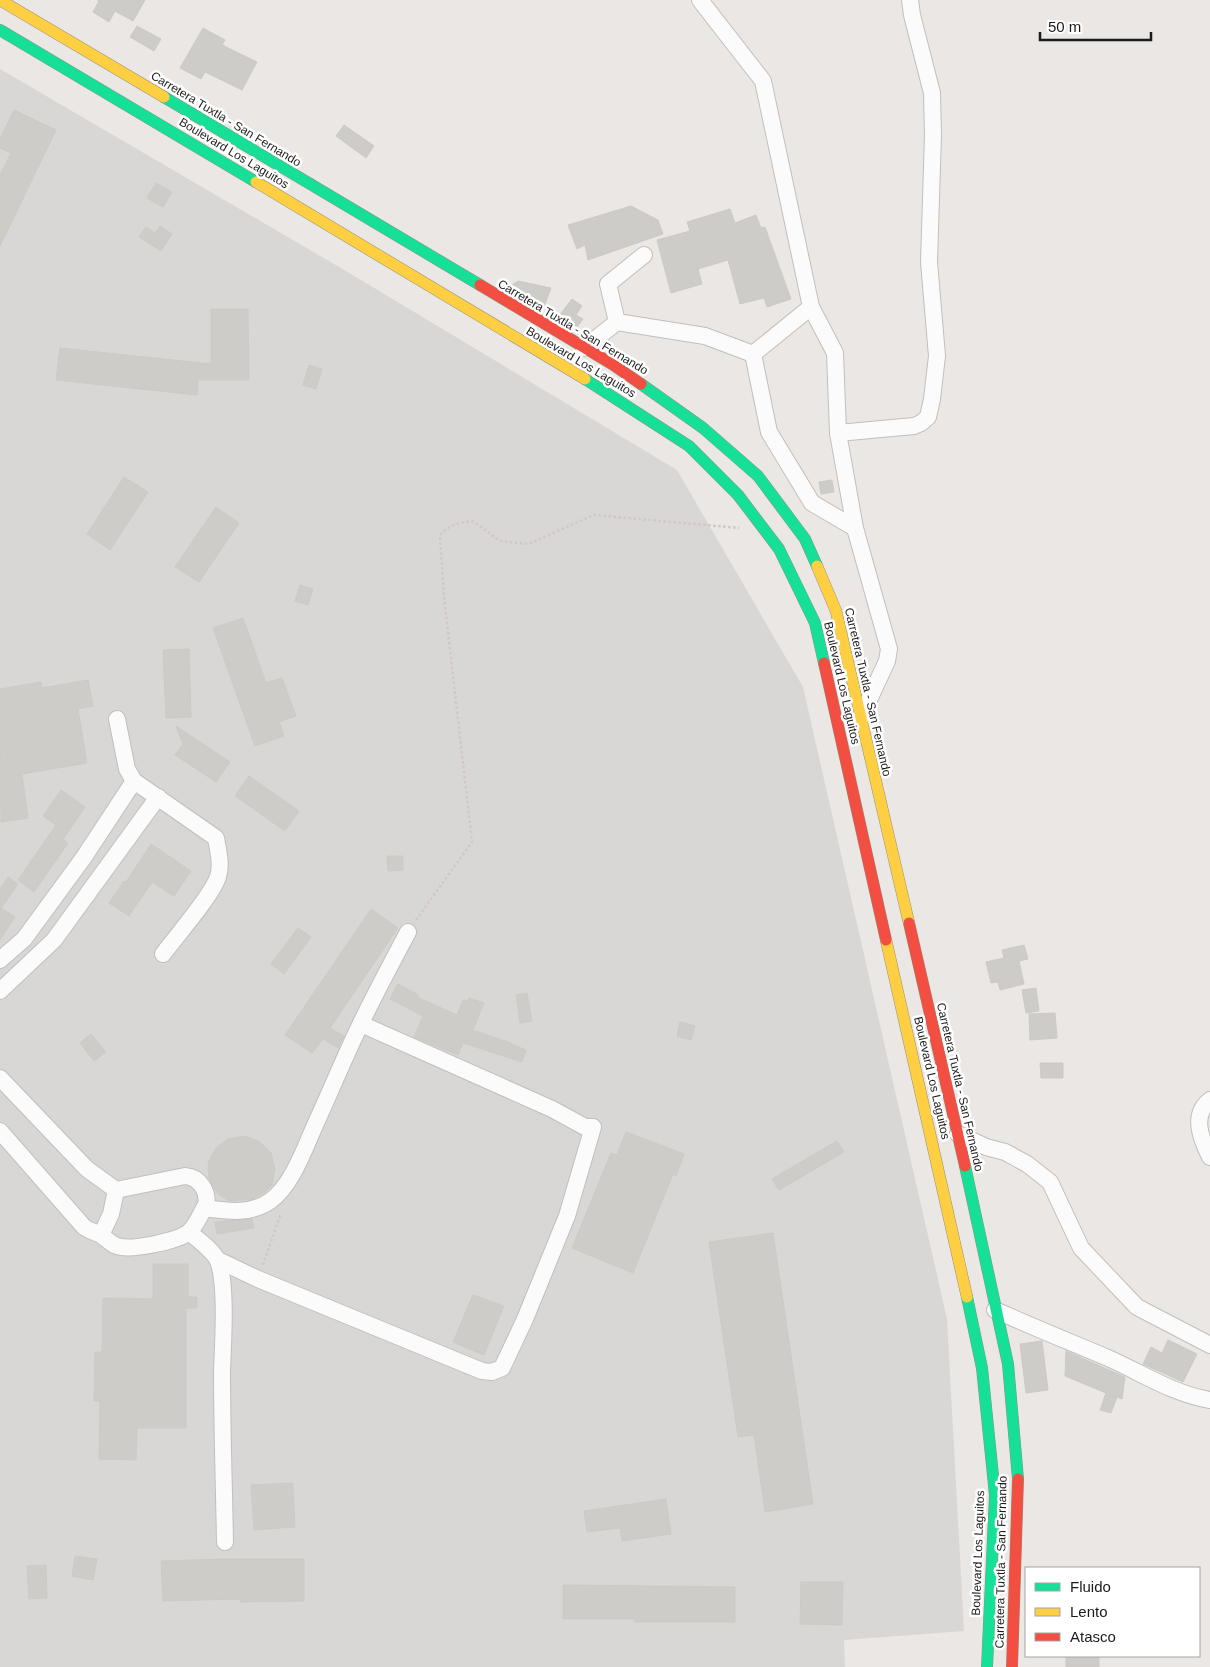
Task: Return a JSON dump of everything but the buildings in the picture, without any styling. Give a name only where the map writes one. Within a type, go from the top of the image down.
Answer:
[{"type":"main road","name":"Carretera Tuxtla - San Fernando","points":[[0,0],[612,364],[703,428],[758,476],[805,539],[836,611],[958,1134],[966,1233],[996,1310],[1008,1364],[1019,1486],[1012,1667]]},
{"type":"main road","name":"Boulevard Los Laguitos","points":[[0,30],[601,388],[689,446],[738,495],[779,549],[815,623],[966,1233],[995,1495],[988,1667]]},
{"type":"street","points":[[700,0],[763,81],[811,307],[835,353],[838,433],[855,528],[889,649],[887,661],[860,719]]},
{"type":"street","points":[[838,433],[914,426],[928,417],[932,399],[937,356],[929,262],[933,135],[932,93],[912,15],[910,0]]},
{"type":"street","points":[[616,322],[608,284],[644,255]]},
{"type":"street","points":[[754,354],[811,307]]},
{"type":"street","points":[[584,348],[616,322],[706,336],[754,354]]},
{"type":"street","points":[[754,354],[769,432],[812,503],[855,528]]},
{"type":"street","points":[[117,718],[127,769],[134,781],[216,838],[220,858],[218,877],[209,894],[163,954]]},
{"type":"street","points":[[0,960],[24,938],[84,857],[134,781]]},
{"type":"street","points":[[1,988],[54,940],[158,797]]},
{"type":"street","points":[[204,1208],[229,1212],[258,1208],[281,1192],[298,1164],[361,1024],[408,932]]},
{"type":"street","points":[[189,1232],[218,1260],[258,1279],[482,1371],[492,1372],[502,1368],[567,1216],[594,1127],[585,1127],[552,1109],[361,1024]]},
{"type":"street","points":[[0,1078],[86,1169],[116,1190],[185,1176],[196,1178],[201,1184],[207,1200],[189,1232],[171,1240],[135,1247],[118,1247],[108,1242],[101,1235],[91,1232],[84,1227],[0,1131]]},
{"type":"street","points":[[1210,1100],[1201,1108],[1199,1117],[1202,1142],[1210,1157]]},
{"type":"street","points":[[958,1134],[986,1147],[1006,1152],[1027,1164],[1050,1182],[1081,1248],[1137,1307],[1210,1345]]},
{"type":"street","points":[[101,1235],[111,1214],[116,1190]]},
{"type":"street","points":[[218,1260],[223,1301],[222,1425],[225,1542]]},
{"type":"street","points":[[996,1310],[1040,1331],[1108,1358],[1168,1387],[1193,1397],[1210,1400]]},
{"type":"path","points":[[408,932],[472,842],[444,597],[440,535],[446,528],[457,523],[473,522],[500,541],[528,544],[594,515],[765,531]]},
{"type":"path","points":[[258,1279],[282,1208]]},
{"type":"shaded area","points":[[0,69],[346,271],[677,470],[803,687],[947,1319],[964,1631],[844,1640],[845,1667],[0,1667]]},
{"type":"traffic: fast","points":[[0,30],[256,182]]},
{"type":"traffic: fast","points":[[164,97],[480,285]]},
{"type":"traffic: fast","points":[[585,379],[689,446],[738,495],[779,549],[815,623],[824,663]]},
{"type":"traffic: fast","points":[[641,384],[703,428],[758,476],[805,539],[817,566]]},
{"type":"traffic: fast","points":[[965,1166],[1008,1364],[1018,1479]]},
{"type":"traffic: fast","points":[[967,1297],[982,1368],[995,1495],[987,1667]]},
{"type":"traffic: slow","points":[[0,0],[164,97]]},
{"type":"traffic: slow","points":[[256,182],[585,379]]},
{"type":"traffic: slow","points":[[817,566],[836,611],[909,923]]},
{"type":"traffic: slow","points":[[886,940],[967,1297]]},
{"type":"traffic: jam","points":[[480,285],[612,364],[641,384]]},
{"type":"traffic: jam","points":[[824,663],[886,940]]},
{"type":"traffic: jam","points":[[909,923],[965,1166]]},
{"type":"traffic: jam","points":[[1012,1667],[1018,1479]]}]
